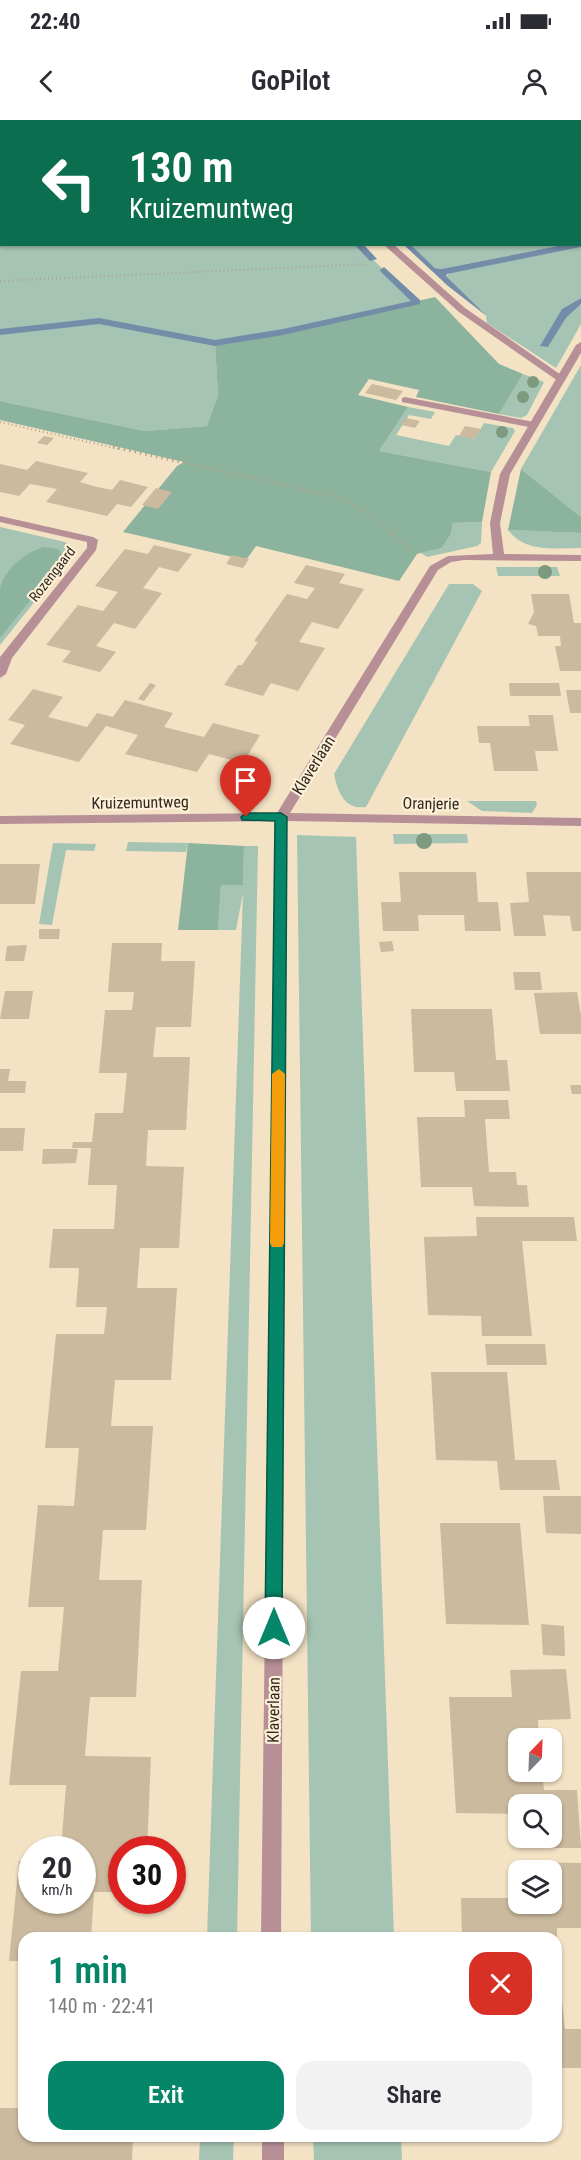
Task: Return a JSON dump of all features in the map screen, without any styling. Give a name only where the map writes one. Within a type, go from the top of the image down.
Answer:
[{"type":"street","points":[[389,246],[462,310],[561,378]]},
{"type":"street","points":[[499,556],[495,523],[505,474],[581,345]]},
{"type":"street","points":[[405,400],[534,425]]},
{"type":"street","name":"Rozengaard","points":[[0,519],[93,540],[92,548],[6,657],[0,674]]},
{"type":"street","points":[[434,568],[448,559],[499,556],[581,558]]},
{"type":"street","name":"Klaverlaan","points":[[271,1932],[281,817],[434,568]]},
{"type":"street","name":"Kruizemuntweg","points":[[0,820],[281,817]]},
{"type":"street","name":"Oranjerie","points":[[281,817],[581,822]]},
{"type":"street","points":[[273,2142],[273,2160]]},
{"type":"path","points":[[0,281],[349,266],[404,260]]},
{"type":"path","points":[[0,422],[338,497],[368,513],[434,568]]},
{"type":"green space","points":[[0,246],[359,246],[417,302],[283,332],[215,343],[218,395],[207,426],[145,431],[0,401]]},
{"type":"green space","points":[[412,246],[558,246],[441,269],[435,268]]},
{"type":"green space","points":[[581,247],[581,298],[562,309],[548,347],[566,318],[581,304],[581,324],[556,368],[487,323],[486,316],[488,317],[446,276],[450,273]]},
{"type":"green space","points":[[435,297],[499,364],[523,374],[499,414],[416,397],[419,390],[369,379],[358,395],[408,407],[379,451],[491,472],[482,522],[453,523],[451,534],[442,548],[417,554],[399,581],[256,546],[246,560],[123,532],[177,466],[184,462],[0,420],[0,401],[145,431],[207,426],[218,395],[215,343],[283,332]]},
{"type":"green space","points":[[581,365],[581,517],[521,469]]},
{"type":"green space","points":[[523,374],[544,382],[527,415],[521,418],[499,414]]},
{"type":"green space","points":[[408,407],[435,412],[431,419],[409,415],[396,435],[449,446],[456,435],[475,439],[484,423],[513,428],[515,431],[491,472],[379,451]]},
{"type":"green space","points":[[521,469],[581,517],[581,533],[508,530]]},
{"type":"green space","points":[[482,522],[481,543],[477,546],[427,557],[421,553],[442,548],[451,534],[453,523]]},
{"type":"green space","points":[[0,527],[65,542],[72,547],[72,555],[0,645]]},
{"type":"green space","points":[[508,530],[581,533],[581,548],[532,546],[523,543]]},
{"type":"green space","points":[[44,547],[58,549],[63,555],[61,562],[0,638],[2,582],[17,562]]},
{"type":"green space","points":[[496,567],[557,567],[560,576],[498,576]]},
{"type":"green space","points":[[449,584],[473,584],[482,591],[366,807],[353,806],[340,794],[334,774]]},
{"type":"green space","points":[[467,801],[536,801],[537,805],[532,813],[482,811]]},
{"type":"green space","points":[[393,834],[467,834],[468,843],[394,844]]},
{"type":"green space","points":[[297,835],[356,837],[394,1932],[311,1932]]},
{"type":"green space","points":[[128,842],[188,843],[186,852],[126,851]]},
{"type":"green space","points":[[53,843],[96,844],[94,851],[66,850],[52,925],[39,924]]},
{"type":"green space","points":[[188,843],[244,846],[243,885],[221,885],[218,930],[178,930]]},
{"type":"green space","points":[[244,846],[258,846],[237,1932],[207,1932],[243,893],[236,930],[218,930],[221,885],[243,885]]},
{"type":"green space","points":[[200,2142],[234,2142],[233,2160],[199,2160]]},
{"type":"green space","points":[[313,2142],[401,2142],[402,2160],[314,2160]]},
{"type":"water","points":[[405,246],[412,246],[435,268],[441,269],[558,246],[581,246],[447,274],[446,276],[488,317],[448,286]]},
{"type":"water","points":[[581,298],[581,304],[566,318],[548,347],[540,346],[562,309]]},
{"type":"building","points":[[372,384],[403,391],[396,400],[365,393]]},
{"type":"building","points":[[406,418],[420,421],[415,428],[401,425]]},
{"type":"building","points":[[465,426],[481,429],[475,439],[459,436]]},
{"type":"building","points":[[44,436],[54,438],[47,445],[37,443]]},
{"type":"building","points":[[36,461],[88,473],[80,482],[97,487],[112,490],[120,480],[148,487],[131,507],[117,504],[107,516],[46,502],[57,489],[30,484],[19,496],[0,492],[0,464],[27,470]]},
{"type":"building","points":[[156,488],[172,492],[158,509],[142,505]]},
{"type":"building","points":[[154,545],[192,554],[178,572],[159,567],[143,588],[162,593],[135,629],[114,623],[96,646],[116,652],[100,672],[62,662],[71,651],[46,645],[78,605],[103,611],[118,592],[95,586],[125,549],[148,554]]},
{"type":"building","points":[[232,555],[249,559],[243,568],[226,564]]},
{"type":"building","points":[[306,565],[345,574],[339,583],[364,589],[338,629],[312,622],[299,642],[325,648],[298,691],[271,683],[263,696],[224,685],[258,642],[254,641],[287,594],[307,599],[315,588],[294,583]]},
{"type":"building","points":[[531,594],[569,594],[574,623],[581,623],[581,671],[560,671],[555,646],[561,646],[560,636],[538,636],[536,626],[528,624],[534,612]]},
{"type":"building","points":[[150,683],[156,685],[144,701],[138,699]]},
{"type":"building","points":[[509,683],[559,683],[561,696],[510,696]]},
{"type":"building","points":[[33,689],[63,697],[48,717],[87,727],[97,713],[113,717],[125,700],[173,713],[164,727],[204,737],[213,723],[260,735],[243,763],[209,754],[197,772],[125,754],[138,735],[106,726],[79,762],[10,744],[25,725],[8,720]]},
{"type":"building","points":[[566,690],[581,690],[581,713],[570,713]]},
{"type":"building","points":[[528,715],[553,715],[558,751],[535,751],[538,771],[494,771],[490,743],[479,743],[477,726],[530,726]]},
{"type":"building","points":[[0,864],[40,864],[35,904],[0,904]]},
{"type":"building","points":[[399,872],[476,872],[478,902],[498,902],[501,931],[465,931],[464,915],[418,915],[419,931],[383,931],[381,902],[401,902]]},
{"type":"building","points":[[526,872],[581,872],[581,931],[572,931],[570,916],[543,915],[546,936],[514,936],[510,903],[529,902]]},
{"type":"building","points":[[39,929],[60,929],[59,939],[39,939]]},
{"type":"building","points":[[392,941],[394,951],[381,952],[379,942]]},
{"type":"building","points":[[112,943],[162,943],[161,961],[195,961],[191,1027],[156,1027],[153,1057],[190,1057],[186,1130],[148,1130],[146,1166],[184,1167],[179,1248],[140,1248],[137,1288],[177,1288],[171,1380],[115,1380],[111,1426],[153,1426],[146,1530],[103,1530],[99,1580],[142,1580],[136,1697],[90,1697],[85,1756],[151,1757],[148,1836],[108,1836],[108,1892],[96,1892],[96,1836],[62,1836],[66,1785],[9,1785],[21,1671],[58,1671],[64,1607],[28,1607],[38,1505],[74,1506],[79,1448],[45,1448],[56,1334],[104,1334],[107,1307],[76,1307],[79,1268],[49,1268],[53,1229],[114,1229],[117,1185],[88,1185],[91,1148],[72,1148],[73,1142],[92,1142],[95,1113],[123,1113],[127,1073],[99,1073],[105,1010],[132,1010],[134,992],[108,992]]},
{"type":"building","points":[[27,945],[24,961],[5,961],[7,946]]},
{"type":"building","points":[[513,972],[540,972],[542,990],[515,990]]},
{"type":"building","points":[[5,991],[33,991],[29,1019],[0,1019]]},
{"type":"building","points":[[577,992],[581,1015],[581,1034],[540,1034],[534,993]]},
{"type":"building","points":[[411,1009],[492,1009],[496,1060],[507,1060],[510,1091],[456,1091],[454,1072],[414,1072]]},
{"type":"building","points":[[0,1069],[10,1069],[8,1081],[26,1081],[25,1093],[0,1093]]},
{"type":"building","points":[[570,1085],[581,1085],[581,1094],[572,1094]]},
{"type":"building","points":[[464,1100],[508,1100],[510,1119],[485,1119],[489,1172],[516,1172],[517,1185],[527,1185],[529,1207],[474,1206],[472,1187],[421,1187],[417,1117],[465,1117]]},
{"type":"building","points":[[0,1128],[25,1128],[23,1151],[0,1151]]},
{"type":"building","points":[[43,1149],[78,1149],[76,1163],[42,1164]]},
{"type":"building","points":[[476,1217],[574,1217],[577,1241],[522,1241],[532,1336],[482,1336],[481,1316],[428,1315],[424,1237],[477,1236]]},
{"type":"building","points":[[485,1344],[545,1344],[547,1365],[487,1365]]},
{"type":"building","points":[[431,1372],[507,1372],[515,1460],[556,1460],[560,1490],[500,1490],[497,1461],[436,1460]]},
{"type":"building","points":[[543,1496],[581,1496],[581,1534],[546,1533]]},
{"type":"building","points":[[440,1523],[520,1523],[529,1625],[446,1624]]},
{"type":"building","points":[[541,1624],[564,1626],[565,1656],[543,1655]]},
{"type":"building","points":[[566,1669],[571,1719],[538,1720],[538,1728],[508,1728],[508,1782],[543,1782],[544,1790],[577,1790],[581,1848],[562,1848],[562,1794],[508,1794],[508,1814],[456,1813],[449,1697],[512,1697],[510,1670]]},
{"type":"building","points":[[562,1863],[581,1863],[581,1928],[557,1928],[557,1932],[462,1932],[461,1898],[508,1898],[508,1914],[562,1914]]},
{"type":"building","points":[[18,1871],[18,1914],[93,1914],[91,1932],[18,1932],[18,1961],[9,1961]]},
{"type":"building","points":[[562,2001],[565,2029],[581,2029],[581,2068],[562,2068]]},
{"type":"building","points":[[0,2108],[18,2108],[18,2142],[133,2142],[132,2160],[0,2160]]},
{"type":"waterway","points":[[360,246],[373,259]]},
{"type":"waterway","points":[[0,332],[99,321],[215,343],[283,332],[417,302],[384,270]]},
{"type":"slow traffic","points":[[277,1243],[279,1074]]},
{"type":"route","points":[[246,817],[281,817],[274,1628]]}]
